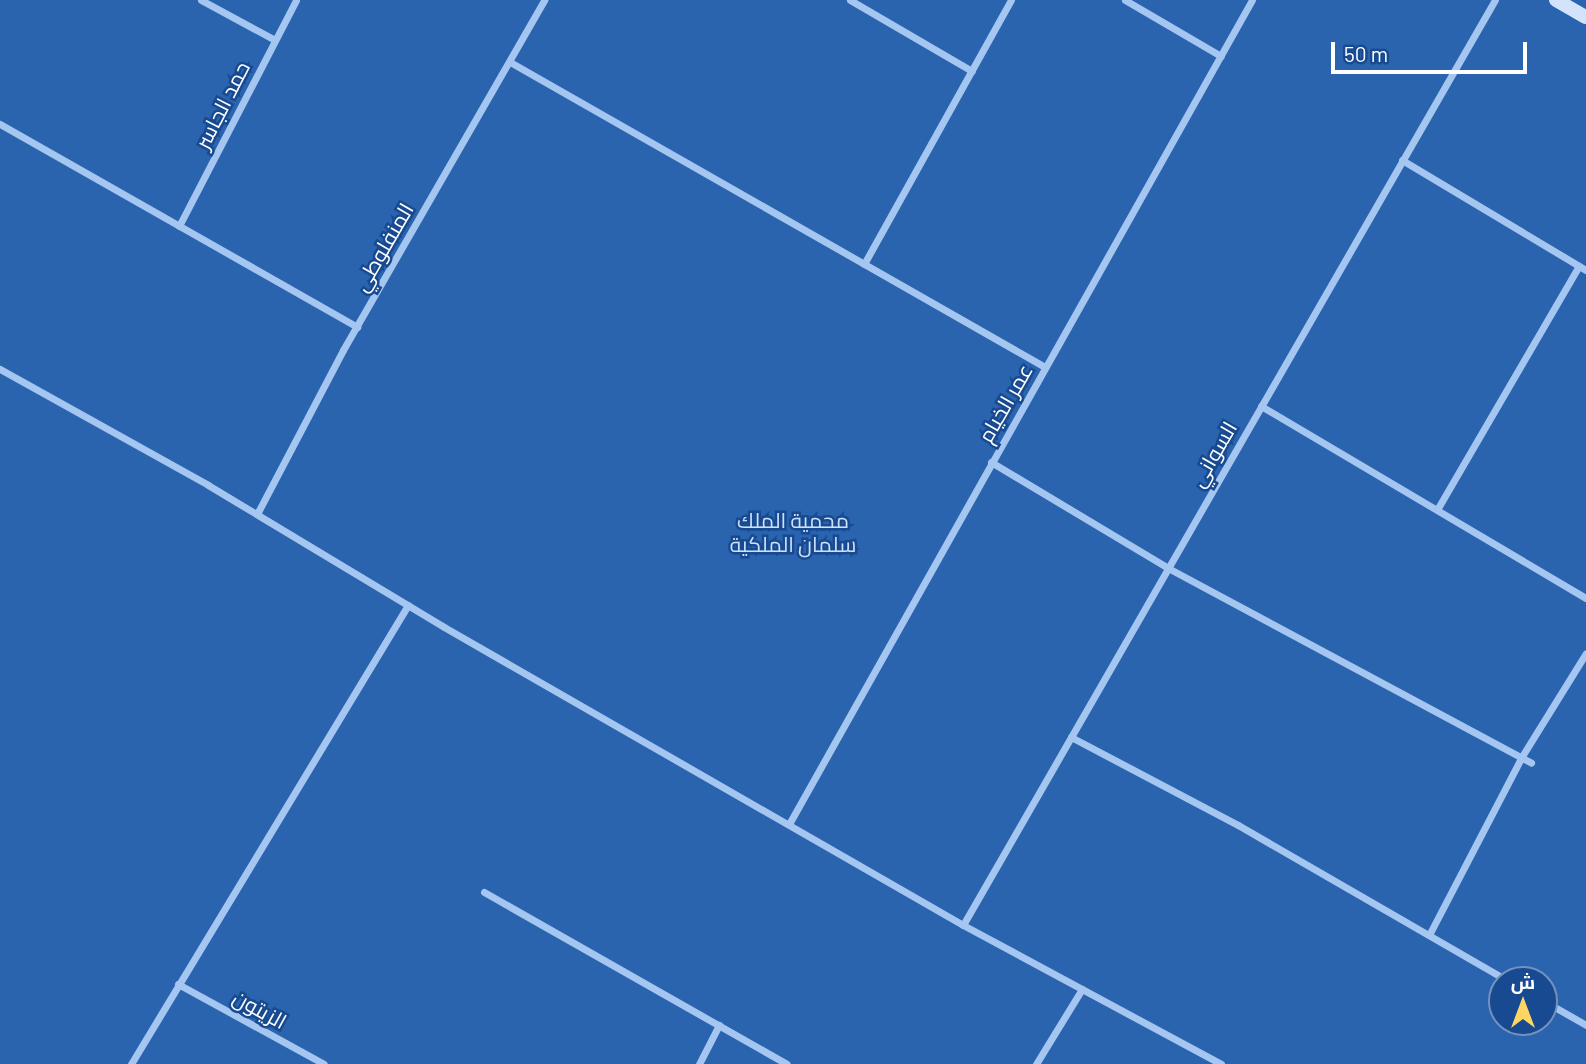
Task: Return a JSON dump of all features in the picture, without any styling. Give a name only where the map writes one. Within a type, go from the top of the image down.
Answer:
[{"type":"street","points":[[201,0],[275,40]]},
{"type":"street","name":"حمد الجاسر","points":[[179,226],[296,0]]},
{"type":"street","name":"المنفلوطي","points":[[257,514],[357,327],[544,0]]},
{"type":"street","points":[[850,0],[972,71]]},
{"type":"street","points":[[864,264],[1011,0]]},
{"type":"street","points":[[1125,0],[1221,56]]},
{"type":"street","name":"عمر الخيام","points":[[789,824],[1252,0]]},
{"type":"street","name":"السواني","points":[[963,925],[1495,0]]},
{"type":"street","points":[[1556,0],[1586,17]]},
{"type":"street","points":[[510,62],[1045,367]]},
{"type":"street","points":[[0,124],[357,327]]},
{"type":"street","points":[[1402,160],[1583,268],[1437,508]]},
{"type":"street","points":[[0,369],[257,514],[408,605],[963,925],[1222,1064]]},
{"type":"street","points":[[1261,407],[1586,598]]},
{"type":"street","points":[[991,462],[1168,568],[1531,763]]},
{"type":"street","points":[[131,1064],[408,605]]},
{"type":"street","points":[[1429,935],[1521,758],[1586,653]]},
{"type":"street","points":[[1071,737],[1488,969]]},
{"type":"street","points":[[484,892],[787,1064]]},
{"type":"street","name":"الزيتون","points":[[178,984],[324,1064]]},
{"type":"street","points":[[1036,1064],[1082,989]]},
{"type":"street","points":[[1558,1009],[1586,1025]]},
{"type":"street","points":[[699,1064],[719,1026]]},
{"type":"green space","name":"محمية الملك سلمان الملكية","points":[[0,0],[1586,0],[1586,1064],[0,1064]]}]
